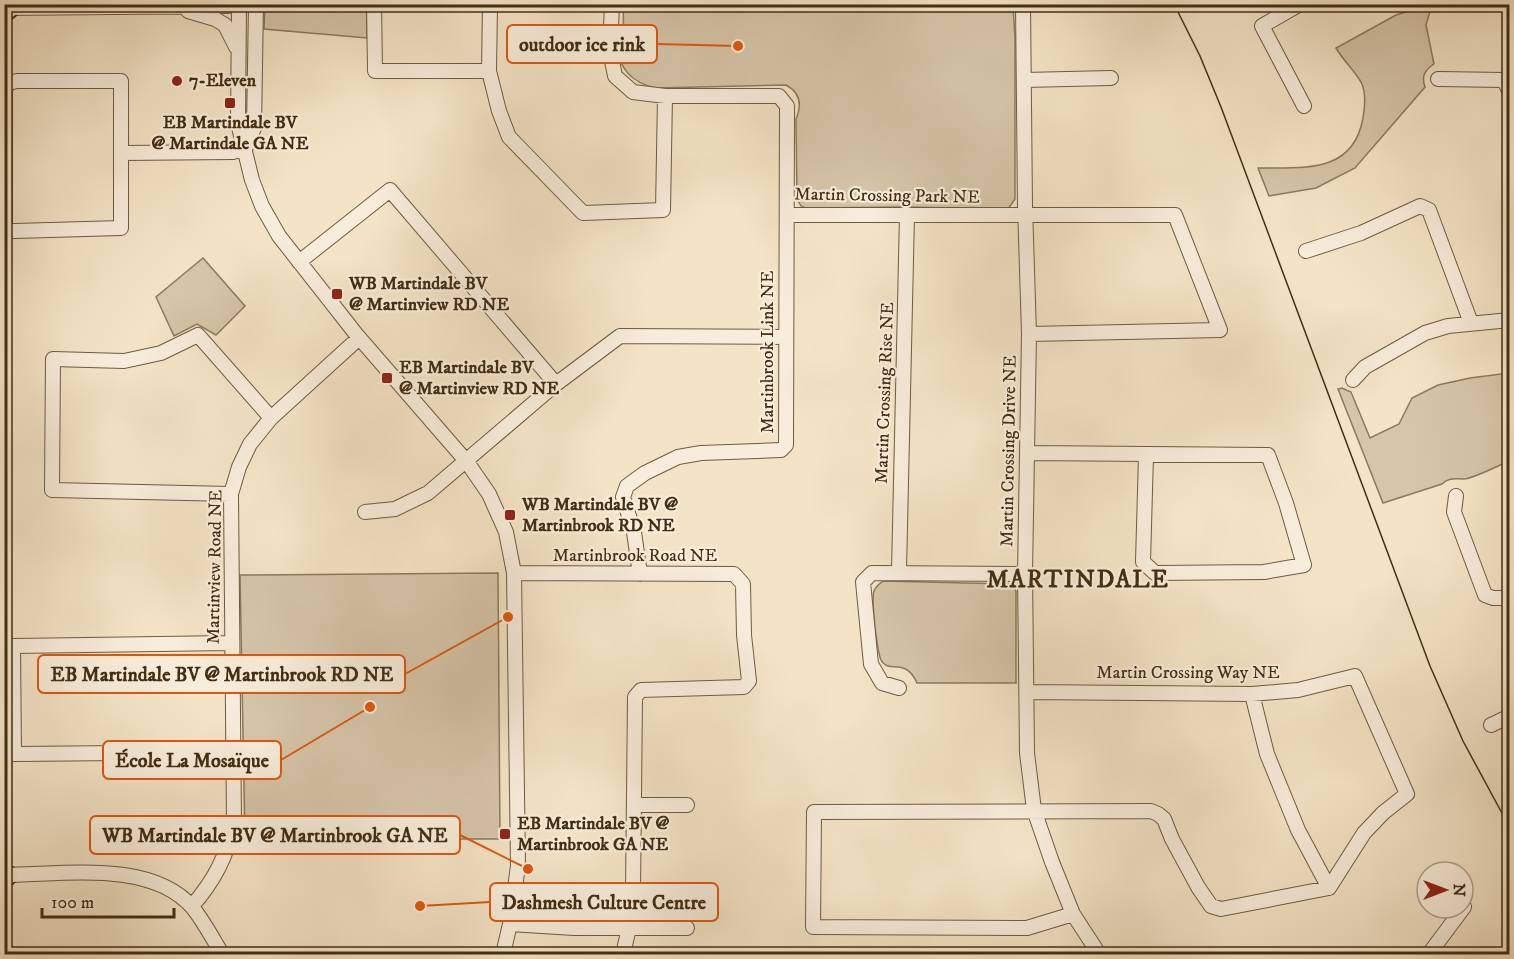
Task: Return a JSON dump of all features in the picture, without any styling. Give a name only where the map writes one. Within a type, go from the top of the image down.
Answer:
[{"type":"street","points":[[245,150],[254,128],[256,4]]},
{"type":"street","points":[[374,4],[375,71],[489,71]]},
{"type":"street","points":[[490,4],[489,71],[499,111],[509,137],[583,213],[663,210],[665,96]]},
{"type":"street","name":"Martin Crossing Park NE","points":[[612,4],[610,51],[615,76],[633,92],[665,96],[779,96],[787,106],[787,215],[1175,215],[1220,330],[1029,334]]},
{"type":"street","name":"Martin Crossing Drive NE","points":[[1023,4],[1025,216],[1029,334],[1024,574],[1027,753],[1034,810],[1073,914],[1098,954]]},
{"type":"street","points":[[1300,4],[1262,26],[1304,106]]},
{"type":"street","points":[[7,10],[240,5],[238,123],[252,180],[262,206],[279,236],[359,338],[467,462],[489,494],[506,532],[514,573],[518,866],[510,924],[503,954]]},
{"type":"street","points":[[172,6],[215,19],[225,25],[239,51]]},
{"type":"street","points":[[1024,80],[1111,78]]},
{"type":"street","points":[[1438,79],[1504,80],[1509,93]]},
{"type":"street","points":[[17,81],[121,81],[121,153],[121,228],[14,231],[7,229],[5,225],[5,90],[8,83],[17,81]]},
{"type":"street","points":[[121,153],[245,150]]},
{"type":"street","points":[[299,262],[390,190],[556,384]]},
{"type":"street","points":[[1306,251],[1361,233],[1420,206],[1429,210],[1471,322]]},
{"type":"street","name":"Martinbrook Link NE","points":[[640,574],[634,532],[623,497],[627,486],[645,473],[678,458],[701,453],[781,450],[786,444],[787,215]]},
{"type":"street","name":"Martin Crossing Rise NE","points":[[899,571],[907,215]]},
{"type":"street","points":[[1353,380],[1365,367],[1425,333],[1471,322],[1509,320]]},
{"type":"street","points":[[231,494],[52,490],[53,359],[124,361],[160,353],[198,335],[271,418]]},
{"type":"street","points":[[365,512],[395,509],[428,493],[556,384],[620,336],[786,337]]},
{"type":"street","name":"Martinview Road NE","points":[[192,906],[217,874],[231,840],[234,823],[231,494],[239,467],[250,444],[271,418],[359,338]]},
{"type":"street","points":[[1028,453],[1268,455],[1305,565],[1264,572],[1155,573],[1143,562],[1146,455]]},
{"type":"street","points":[[1456,496],[1454,512],[1485,595],[1492,598],[1509,598]]},
{"type":"street","points":[[899,688],[882,683],[871,664],[863,582],[872,573],[899,571],[1024,574]]},
{"type":"street","name":"Martinbrook Road NE","points":[[514,573],[734,574],[743,584],[744,635],[749,681],[744,687],[641,690],[635,697],[633,894],[623,954]]},
{"type":"street","points":[[231,643],[13,646],[13,700],[14,754],[232,752]]},
{"type":"street","name":"Martin Crossing Way NE","points":[[1027,692],[1252,694],[1298,690],[1355,676],[1407,794],[1383,813],[1364,833],[1329,888]]},
{"type":"street","points":[[1073,914],[1027,928],[813,927],[814,812],[1034,810],[1158,813],[1164,819],[1172,839],[1211,906],[1221,909],[1329,888],[1298,830],[1267,754],[1252,694]]},
{"type":"street","points":[[1491,725],[1509,716]]},
{"type":"street","points":[[635,805],[687,805]]},
{"type":"street","points":[[6,876],[116,873],[136,876],[176,894],[192,906],[222,954]]},
{"type":"street","points":[[1429,954],[1455,920]]},
{"type":"street","points":[[510,924],[574,928],[687,928]]},
{"type":"shaded area","points":[[265,5],[367,5],[367,38],[264,29]]},
{"type":"shaded area","points":[[623,5],[1013,5],[1015,199],[1008,209],[806,208],[801,206],[797,199],[796,119],[799,100],[795,92],[786,85],[656,88],[640,82],[628,73],[620,59]]},
{"type":"shaded area","points":[[1417,5],[1432,5],[1426,25],[1434,64],[1425,74],[1423,80],[1425,87],[1355,168],[1316,188],[1269,196],[1258,168],[1292,168],[1323,164],[1337,159],[1349,150],[1357,136],[1364,114],[1364,90],[1361,82],[1336,48],[1396,15],[1415,9]]},
{"type":"shaded area","points":[[203,258],[245,306],[216,335],[197,324],[174,336],[156,297]]},
{"type":"shaded area","points":[[1509,373],[1509,461],[1473,477],[1450,479],[1442,484],[1383,503],[1338,389],[1342,388],[1351,392],[1370,438],[1399,424],[1412,398],[1438,385]]},
{"type":"shaded area","points":[[498,573],[500,839],[245,839],[240,575]]},
{"type":"shaded area","points":[[883,581],[1009,584],[1016,591],[1016,683],[917,683],[907,670],[884,664],[878,646],[873,605],[874,591]]},
{"type":"tram line","points":[[1174,4],[1200,56],[1221,107],[1430,666],[1463,741],[1510,828]]},
{"type":"place","name":"outdoor ice rink","points":[[738,46]]},
{"type":"place","name":"7-Eleven","points":[[177,81]]},
{"type":"place","name":"EB Martindale BV @ Martindale GA NE","points":[[230,103]]},
{"type":"place","name":"WB Martindale BV @ Martinview RD NE","points":[[337,294]]},
{"type":"place","name":"EB Martindale BV @ Martinview RD NE","points":[[387,378]]},
{"type":"place","name":"WB Martindale BV @ Martinbrook RD NE","points":[[510,515]]},
{"type":"place","name":"EB Martindale BV @ Martinbrook RD NE","points":[[508,617]]},
{"type":"place","name":"École La Mosaïque","points":[[370,707]]},
{"type":"place","name":"EB Martindale BV @ Martinbrook GA NE","points":[[505,834]]},
{"type":"place","name":"WB Martindale BV @ Martinbrook GA NE","points":[[528,869]]},
{"type":"place","name":"Dashmesh Culture Centre","points":[[420,906]]},
{"type":"district","name":"MARTINDALE","points":[[1078,580]]}]
